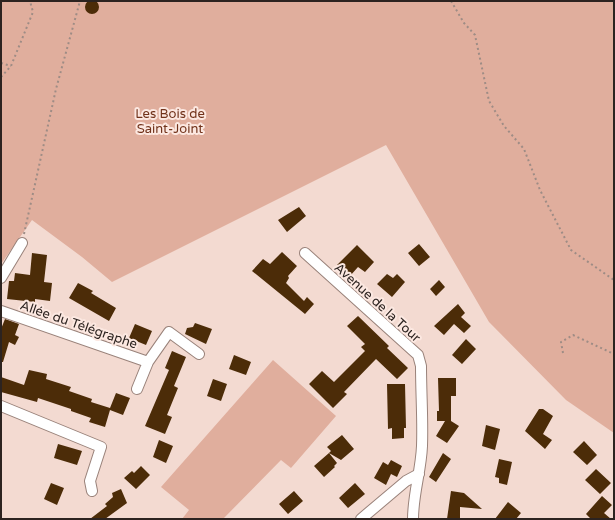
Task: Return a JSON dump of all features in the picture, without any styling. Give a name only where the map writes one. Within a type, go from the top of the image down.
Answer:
[{"type":"street","points":[[1,278],[22,243]]},
{"type":"street","name":"Avenue de la Tour","points":[[306,254],[418,355],[421,366],[422,446],[419,474],[413,503],[413,519]]},
{"type":"street","name":"Allée du Télégraphe","points":[[1,311],[148,362]]},
{"type":"street","name":"Allée du Télégraphe","points":[[137,388],[148,362],[169,332],[199,354]]},
{"type":"street","points":[[1,406],[101,446],[90,481],[92,491]]},
{"type":"street","points":[[361,519],[406,481],[419,474]]},
{"type":"path","points":[[1,77],[11,66],[33,12],[30,1]]},
{"type":"path","points":[[22,243],[56,89],[80,1]]},
{"type":"path","points":[[451,1],[464,23],[475,35],[489,101],[504,126],[524,149],[540,190],[570,250],[614,280]]},
{"type":"path","points":[[1,63],[11,66]]},
{"type":"path","points":[[562,354],[561,342],[573,335],[614,354]]},
{"type":"green space","name":"Les Bois de Saint-Joint","points":[[1,1],[614,1],[614,433],[566,400],[489,322],[386,145],[112,282],[82,257],[32,220],[1,264]]},
{"type":"green space","points":[[273,360],[336,416],[291,468],[281,460],[223,519],[182,519],[189,510],[161,487]]},
{"type":"building","points":[[89,0],[95,0],[99,4],[99,10],[95,14],[89,14],[85,10],[85,4]]},
{"type":"building","points":[[299,207],[306,216],[287,232],[278,220]]},
{"type":"building","points":[[419,244],[430,257],[419,266],[408,253]]},
{"type":"building","points":[[357,245],[374,262],[365,272],[358,267],[350,276],[337,265]]},
{"type":"building","points":[[282,252],[297,266],[288,276],[289,278],[286,283],[304,301],[307,297],[314,304],[305,314],[252,271],[263,259],[270,264]]},
{"type":"building","points":[[32,253],[47,255],[44,282],[52,283],[50,301],[35,299],[35,302],[7,299],[9,281],[14,281],[15,273],[30,275]]},
{"type":"building","points":[[387,274],[393,278],[397,274],[405,282],[392,297],[377,284]]},
{"type":"building","points":[[439,280],[445,287],[436,296],[430,289]]},
{"type":"building","points":[[78,283],[93,291],[91,293],[116,308],[109,321],[69,298]]},
{"type":"building","points":[[458,304],[465,313],[461,317],[471,326],[464,333],[454,324],[444,335],[434,326]]},
{"type":"building","points":[[358,316],[389,346],[387,348],[408,368],[397,379],[376,359],[344,392],[347,394],[333,408],[309,384],[322,371],[334,382],[365,351],[361,347],[365,344],[347,326]]},
{"type":"building","points":[[5,319],[19,324],[15,335],[19,337],[15,345],[9,342],[3,362],[1,362],[1,329]]},
{"type":"building","points":[[195,323],[212,329],[206,344],[185,334],[187,328],[193,327]]},
{"type":"building","points":[[135,324],[152,331],[146,345],[129,338]]},
{"type":"building","points":[[466,339],[476,349],[462,364],[452,355]]},
{"type":"building","points":[[172,351],[186,357],[174,386],[178,388],[167,415],[172,417],[165,434],[145,426],[169,370],[165,368]]},
{"type":"building","points":[[234,355],[251,362],[246,375],[229,369]]},
{"type":"building","points":[[29,370],[47,374],[46,379],[71,387],[69,391],[92,399],[91,402],[110,408],[116,393],[130,398],[123,415],[110,410],[105,427],[89,422],[91,418],[71,411],[71,409],[38,398],[37,402],[1,392],[1,377],[24,385]]},
{"type":"building","points":[[438,378],[456,378],[456,396],[451,396],[451,421],[459,426],[447,443],[436,436],[445,421],[437,421],[437,411],[439,411]]},
{"type":"building","points":[[213,379],[227,384],[221,401],[207,396]]},
{"type":"building","points":[[387,384],[405,384],[406,428],[404,428],[404,438],[392,439],[392,428],[388,429]]},
{"type":"building","points":[[539,409],[543,409],[553,416],[543,434],[552,440],[545,449],[525,431]]},
{"type":"building","points":[[486,425],[500,429],[495,450],[482,446]]},
{"type":"building","points":[[342,435],[354,449],[341,460],[329,453],[331,451],[327,447]]},
{"type":"building","points":[[159,440],[173,446],[166,463],[153,457]]},
{"type":"building","points":[[584,441],[597,455],[587,465],[573,452]]},
{"type":"building","points":[[58,444],[82,451],[77,465],[54,458]]},
{"type":"building","points":[[329,453],[337,463],[334,466],[335,467],[324,477],[314,466]]},
{"type":"building","points":[[443,453],[451,459],[436,482],[429,477]]},
{"type":"building","points":[[499,459],[512,462],[507,485],[499,483],[499,478],[495,477]]},
{"type":"building","points":[[391,460],[402,466],[397,477],[391,474],[386,485],[374,478],[383,462],[388,465]]},
{"type":"building","points":[[141,466],[150,475],[136,489],[124,478],[132,471],[134,473]]},
{"type":"building","points":[[596,469],[611,483],[600,494],[585,480]]},
{"type":"building","points":[[51,483],[64,488],[57,505],[44,499]]},
{"type":"building","points":[[355,483],[365,494],[348,508],[339,498]]},
{"type":"building","points":[[121,489],[127,503],[105,519],[90,519],[107,506],[105,504],[113,497],[112,493]]},
{"type":"building","points":[[294,491],[303,501],[288,514],[279,504]]},
{"type":"building","points":[[451,491],[464,493],[482,509],[460,507],[460,519],[447,519]]},
{"type":"building","points":[[602,496],[612,505],[604,513],[611,519],[591,519],[586,514]]},
{"type":"building","points":[[508,502],[521,513],[516,519],[495,519]]}]
